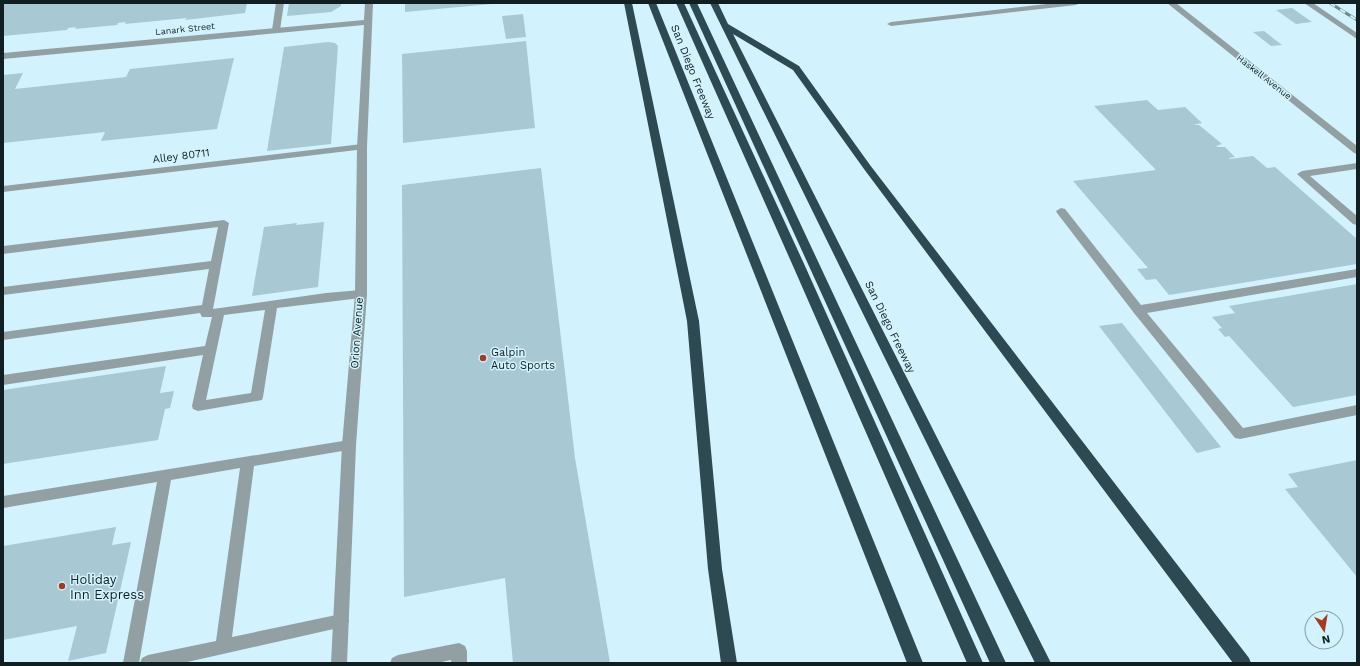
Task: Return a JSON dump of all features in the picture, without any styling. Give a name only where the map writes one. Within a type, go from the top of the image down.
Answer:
[{"type":"highway","points":[[628,3],[693,322],[715,570],[729,663]]},
{"type":"highway","name":"San Diego Freeway","points":[[652,3],[915,663]]},
{"type":"highway","points":[[680,3],[799,266],[975,663]]},
{"type":"highway","points":[[693,3],[998,663]]},
{"type":"highway","name":"San Diego Freeway","points":[[714,3],[1043,663]]},
{"type":"highway","points":[[725,25],[796,68],[867,167],[1244,663]]},
{"type":"street","points":[[276,30],[280,3]]},
{"type":"street","name":"Orion Avenue","points":[[339,663],[349,445],[360,294],[362,148],[369,3]]},
{"type":"street","points":[[891,24],[1076,3]]},
{"type":"street","name":"Haskell Avenue","points":[[1171,3],[1357,151]]},
{"type":"street","points":[[1308,3],[1357,37]]},
{"type":"street","name":"Lanark Street","points":[[3,56],[368,22]]},
{"type":"street","name":"Alley 80711","points":[[3,189],[362,148]]},
{"type":"street","points":[[1357,166],[1302,174],[1357,222]]},
{"type":"street","points":[[1061,211],[1138,310],[1240,434],[1357,410]]},
{"type":"street","points":[[3,250],[224,223],[217,264],[210,350],[198,406],[257,397],[272,304]]},
{"type":"street","points":[[3,291],[217,264]]},
{"type":"street","points":[[1138,310],[1357,273]]},
{"type":"street","points":[[3,336],[360,294]]},
{"type":"street","points":[[3,380],[210,350]]},
{"type":"street","points":[[3,502],[349,445]]},
{"type":"street","points":[[223,647],[248,462]]},
{"type":"street","points":[[131,663],[165,476]]},
{"type":"street","points":[[148,663],[341,621]]},
{"type":"street","points":[[398,663],[459,651],[460,663]]},
{"type":"building","points":[[3,3],[247,3],[245,13],[185,20],[187,18],[125,24],[126,22],[118,23],[117,25],[75,29],[76,27],[68,28],[67,30],[3,36]]},
{"type":"building","points":[[289,3],[341,3],[341,6],[331,12],[287,16]]},
{"type":"building","points":[[405,3],[492,3],[492,4],[405,12]]},
{"type":"building","points":[[1292,8],[1312,22],[1296,24],[1276,10]]},
{"type":"building","points":[[523,14],[526,37],[506,39],[502,16]]},
{"type":"building","points":[[1264,31],[1282,45],[1271,46],[1253,32]]},
{"type":"building","points":[[526,41],[535,128],[403,143],[402,54]]},
{"type":"building","points":[[328,42],[335,43],[338,46],[331,144],[267,151],[284,47]]},
{"type":"building","points":[[234,58],[217,129],[101,141],[105,132],[3,143],[3,75],[23,73],[15,89],[126,77],[130,69]]},
{"type":"building","points":[[1147,100],[1158,110],[1185,107],[1202,123],[1193,125],[1199,125],[1222,144],[1216,146],[1225,147],[1235,157],[1229,158],[1230,159],[1253,156],[1267,168],[1275,167],[1357,239],[1357,264],[1169,295],[1156,279],[1146,280],[1137,269],[1148,268],[1073,181],[1156,170],[1094,106]]},
{"type":"building","name":"Galpin Auto Sports","points":[[541,168],[575,458],[610,663],[513,663],[505,578],[404,597],[402,185]]},
{"type":"building","points":[[324,222],[318,287],[252,296],[264,227],[297,223],[296,225]]},
{"type":"building","points":[[1357,284],[1357,395],[1293,407],[1229,336],[1225,337],[1218,329],[1222,328],[1212,317],[1235,313],[1229,306]]},
{"type":"building","points":[[1122,323],[1221,447],[1197,453],[1099,326]]},
{"type":"building","points":[[166,366],[160,393],[174,391],[170,408],[165,409],[158,440],[3,464],[3,390]]},
{"type":"building","points":[[1357,460],[1357,577],[1285,489],[1298,487],[1288,474]]},
{"type":"building","name":"Holiday Inn Express","points":[[116,527],[112,545],[131,542],[106,653],[68,661],[77,626],[3,640],[3,546]]},
{"type":"railway","points":[[1330,3],[1357,20]]},
{"type":"place","name":"Galpin Auto Sports","points":[[483,358]]},
{"type":"place","name":"Holiday Inn Express","points":[[62,586]]}]
